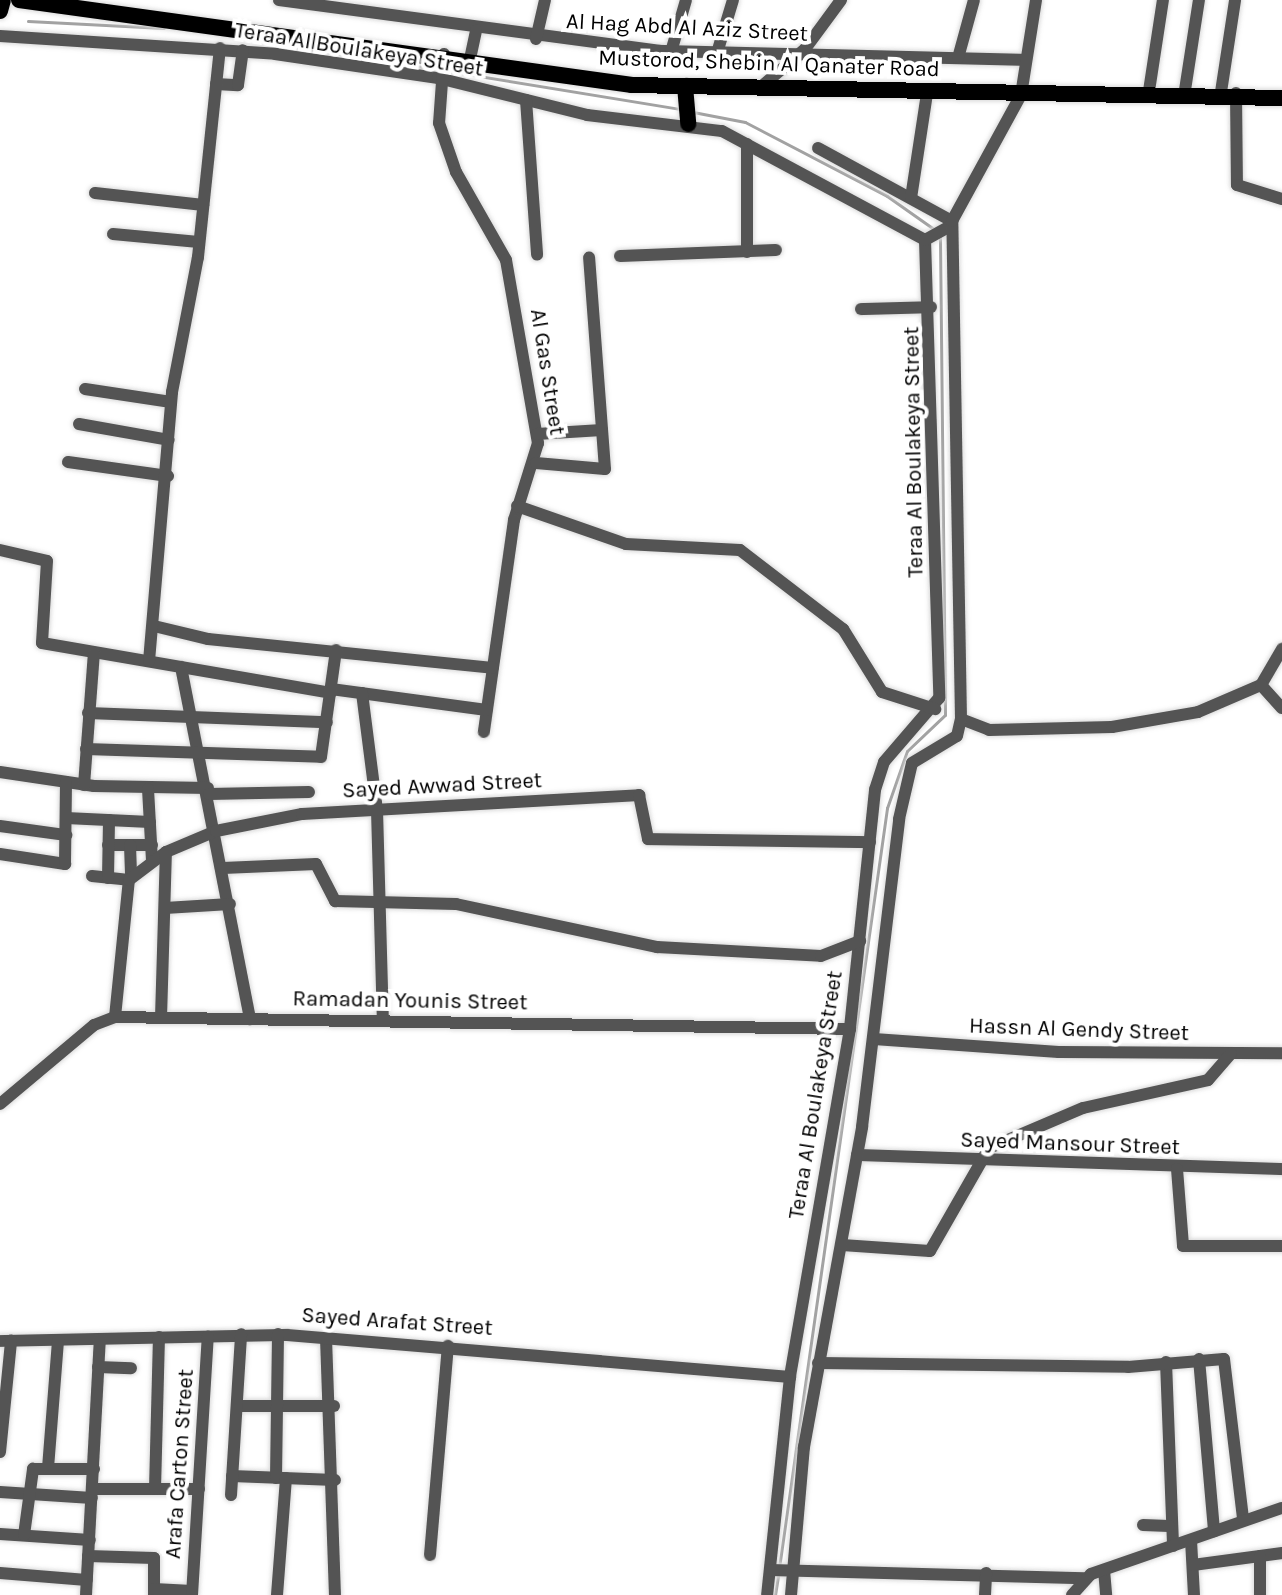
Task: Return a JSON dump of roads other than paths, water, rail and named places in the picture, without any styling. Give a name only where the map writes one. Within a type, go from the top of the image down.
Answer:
[{"type":"main road","points":[[0,11],[3,0]]},
{"type":"main road","name":"Mustorod, Shebin Al Qanater Road","points":[[19,0],[444,54],[685,94],[762,86],[927,93],[1185,90],[1282,98]]},
{"type":"main road","points":[[685,94],[687,122]]},
{"type":"street","name":"Al Hag Abd Al Aziz Street","points":[[279,0],[350,5],[476,31],[536,39],[671,52],[958,58],[1024,64]]},
{"type":"street","points":[[536,39],[545,0]]},
{"type":"street","points":[[671,52],[686,0]]},
{"type":"street","points":[[717,53],[733,0]]},
{"type":"street","points":[[762,86],[798,55],[841,0]]},
{"type":"street","points":[[958,58],[974,0]]},
{"type":"street","points":[[1022,90],[1036,0]]},
{"type":"street","points":[[1149,91],[1163,0]]},
{"type":"street","points":[[1185,90],[1199,0]]},
{"type":"street","points":[[1235,0],[1229,92],[1237,185],[1282,199]]},
{"type":"street","points":[[470,59],[476,31]]},
{"type":"street","name":"Teraa Al Boulakeya Street","points":[[0,36],[243,50],[438,78],[607,118],[687,122],[747,144],[928,239],[935,709],[884,762],[870,842],[850,1029],[790,1377],[767,1595]]},
{"type":"street","points":[[149,661],[168,476],[171,402],[199,242],[220,48]]},
{"type":"street","points":[[216,84],[238,85],[243,50]]},
{"type":"street","points":[[438,78],[444,54]]},
{"type":"street","name":"Al Gas Street","points":[[438,78],[447,150],[506,260],[537,434],[536,463],[517,506],[484,732]]},
{"type":"street","name":"Teraa Al Boulakeya Street","points":[[791,1595],[818,1363],[857,1155],[907,778],[919,755],[957,736],[961,719],[950,225],[1022,90]]},
{"type":"street","points":[[911,198],[927,93]]},
{"type":"street","points":[[526,100],[537,255]]},
{"type":"street","points":[[747,144],[747,252]]},
{"type":"street","points":[[818,148],[911,198],[950,225],[928,239]]},
{"type":"street","points":[[95,193],[203,205]]},
{"type":"street","points":[[113,234],[199,242]]},
{"type":"street","points":[[620,256],[776,250]]},
{"type":"street","points":[[536,463],[605,467],[589,258]]},
{"type":"street","points":[[861,309],[931,307]]},
{"type":"street","points":[[85,389],[171,402]]},
{"type":"street","points":[[79,424],[169,440]]},
{"type":"street","points":[[537,434],[602,430]]},
{"type":"street","points":[[68,462],[168,476]]},
{"type":"street","points":[[517,506],[626,544],[740,550],[843,629],[882,692],[935,709]]},
{"type":"street","points":[[0,550],[41,554],[47,566],[39,641],[94,653],[331,691],[487,710]]},
{"type":"street","points":[[154,626],[493,668]]},
{"type":"street","points":[[961,719],[989,730],[1112,727],[1198,712],[1261,685],[1282,649]]},
{"type":"street","points":[[86,749],[319,758],[336,650]]},
{"type":"street","points":[[84,785],[94,653]]},
{"type":"street","points":[[181,667],[216,831],[250,1019]]},
{"type":"street","points":[[1261,685],[1282,708]]},
{"type":"street","points":[[362,693],[377,810],[382,901],[383,1021]]},
{"type":"street","points":[[88,713],[327,722]]},
{"type":"street","points":[[0,772],[84,785],[309,792]]},
{"type":"street","points":[[0,854],[65,864],[66,782]]},
{"type":"street","points":[[148,789],[152,861]]},
{"type":"street","name":"Sayed Awwad Street","points":[[130,878],[166,852],[216,831],[295,815],[639,795],[648,839],[870,842]]},
{"type":"street","points":[[66,818],[150,822]]},
{"type":"street","points":[[108,878],[109,820]]},
{"type":"street","points":[[0,826],[66,835]]},
{"type":"street","points":[[108,845],[152,845]]},
{"type":"street","points":[[0,1104],[94,1025],[115,1017],[130,878],[130,845]]},
{"type":"street","points":[[161,1018],[166,852]]},
{"type":"street","points":[[223,868],[316,864],[332,900],[456,904],[646,946],[742,956],[830,955],[860,941]]},
{"type":"street","points":[[92,876],[130,878]]},
{"type":"street","points":[[165,908],[230,904]]},
{"type":"street","name":"Ramadan Younis Street","points":[[115,1017],[850,1029]]},
{"type":"street","name":"Hassn Al Gendy Street","points":[[874,1039],[1028,1051],[1282,1053]]},
{"type":"street","points":[[842,1245],[930,1251],[980,1161],[996,1143],[1068,1113],[1208,1080],[1231,1054]]},
{"type":"street","name":"Sayed Mansour Street","points":[[857,1155],[1177,1169],[1282,1169]]},
{"type":"street","points":[[1177,1169],[1183,1246],[1282,1246]]},
{"type":"street","points":[[231,1495],[241,1334]]},
{"type":"street","points":[[277,1595],[281,1478],[277,1406],[278,1334]]},
{"type":"street","name":"Sayed Arafat Street","points":[[6,1341],[278,1334],[790,1377]]},
{"type":"street","name":"Arafa Carton Street","points":[[192,1593],[208,1336]]},
{"type":"street","points":[[155,1489],[159,1337]]},
{"type":"street","points":[[326,1338],[334,1406],[335,1595]]},
{"type":"street","points":[[86,1595],[100,1339]]},
{"type":"street","points":[[48,1468],[58,1340]]},
{"type":"street","points":[[0,1452],[6,1341]]},
{"type":"street","points":[[430,1555],[448,1346]]},
{"type":"street","points":[[1199,1359],[1214,1531]]},
{"type":"street","points":[[818,1363],[1166,1362],[1224,1359],[1229,1366],[1243,1519]]},
{"type":"street","points":[[1166,1362],[1169,1526],[1173,1546]]},
{"type":"street","points":[[98,1367],[131,1368]]},
{"type":"street","points":[[237,1406],[334,1406]]},
{"type":"street","points":[[24,1535],[31,1472],[48,1468],[94,1469]]},
{"type":"street","points":[[232,1476],[335,1480]]},
{"type":"street","points":[[0,1492],[28,1494],[199,1489]]},
{"type":"street","points":[[770,1570],[986,1573],[1084,1578],[1243,1519],[1282,1508]]},
{"type":"street","points":[[1143,1525],[1169,1526]]},
{"type":"street","points":[[0,1534],[90,1540]]},
{"type":"street","points":[[1191,1540],[1194,1595]]},
{"type":"street","points":[[1193,1565],[1282,1553]]},
{"type":"street","points":[[88,1556],[152,1558],[154,1592],[192,1593]]},
{"type":"street","points":[[1260,1556],[1260,1595]]},
{"type":"street","points":[[1104,1570],[1106,1595]]},
{"type":"street","points":[[0,1573],[87,1580]]},
{"type":"street","points":[[985,1595],[986,1573]]},
{"type":"street","points":[[1072,1595],[1084,1578]]},
{"type":"waterway","points":[[28,21],[164,28]]},
{"type":"waterway","points":[[238,38],[440,70]]},
{"type":"waterway","points":[[448,71],[681,109]]},
{"type":"waterway","points":[[693,112],[745,122],[887,196],[935,230]]},
{"type":"waterway","points":[[779,1568],[887,808],[907,751],[945,715],[940,236]]},
{"type":"waterway","points":[[775,1595],[778,1575]]}]
